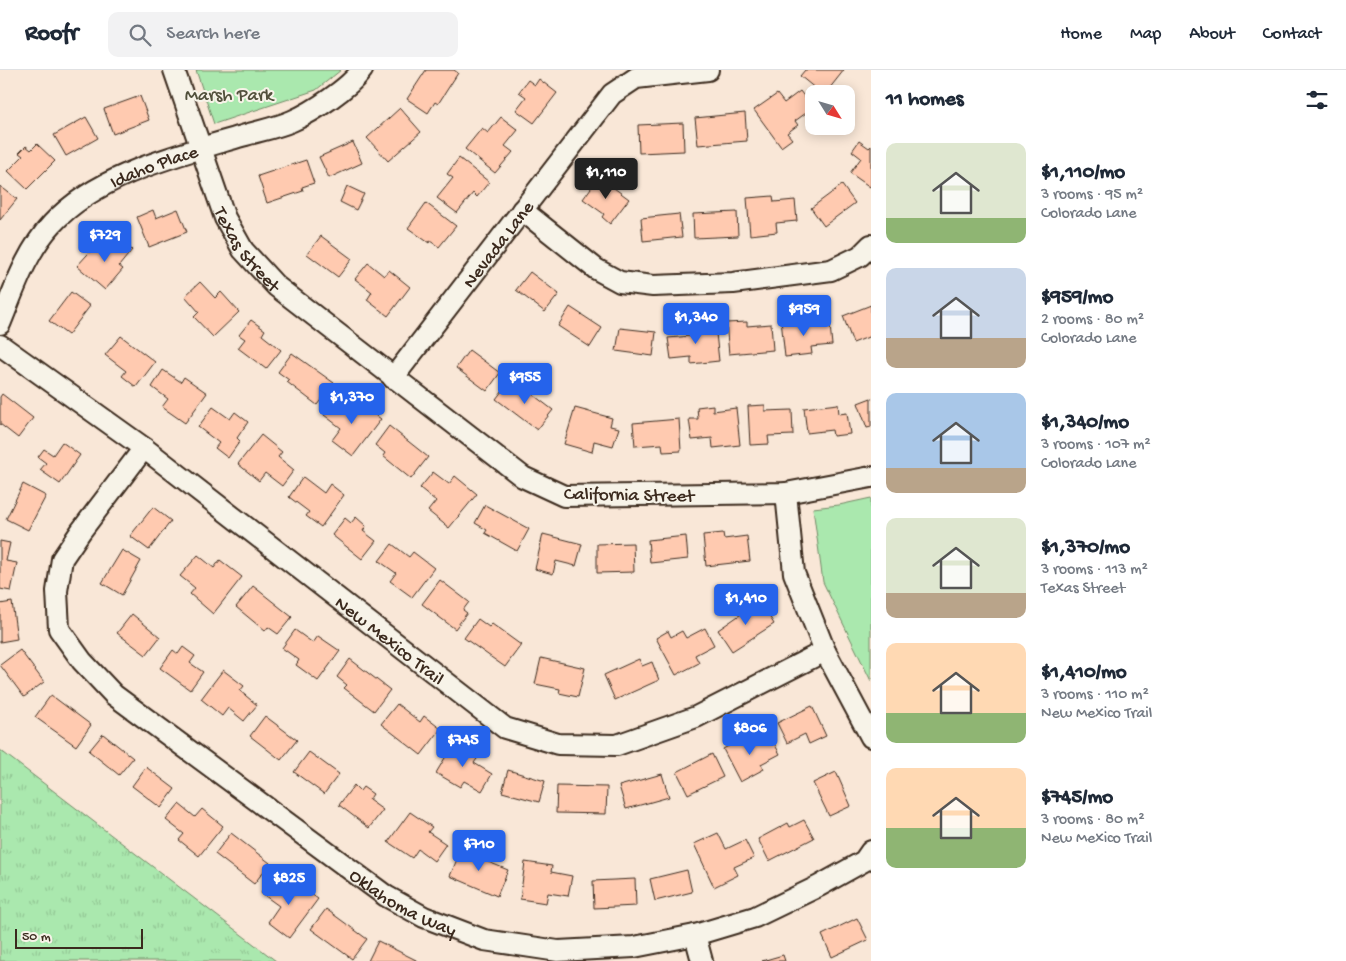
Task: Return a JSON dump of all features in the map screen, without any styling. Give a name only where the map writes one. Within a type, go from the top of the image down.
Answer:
[{"type":"street","name":"Texas Street","points":[[174,70],[225,218],[243,250],[276,286],[393,378]]},
{"type":"street","name":"Idaho Place","points":[[0,324],[27,258],[52,224],[82,198],[120,177],[202,148],[293,121],[330,99],[362,70]]},
{"type":"street","name":"Nevada Lane","points":[[393,378],[612,94],[636,78],[708,70]]},
{"type":"street","points":[[522,210],[596,269],[620,282],[653,286],[733,283],[830,270],[860,256],[871,245]]},
{"type":"street","name":"New Mexico Trail","points":[[0,345],[144,448],[504,728],[558,744],[617,744],[696,717],[825,651]]},
{"type":"street","name":"California Street","points":[[393,378],[523,478],[564,496],[786,493],[871,477]]},
{"type":"street","name":"Oklahoma Way","points":[[144,448],[62,559],[57,591],[59,629],[82,661],[114,695],[386,896],[424,917],[484,940],[558,951],[634,947],[694,935],[754,917],[864,861],[871,851]]},
{"type":"street","points":[[786,493],[794,572],[825,651],[871,737]]},
{"type":"street","points":[[694,935],[702,961]]},
{"type":"green space","name":"Marsh Park","points":[[196,70],[341,70],[316,90],[214,124]]},
{"type":"green space","points":[[871,498],[871,681],[823,582],[813,508]]},
{"type":"green space","points":[[0,750],[276,961],[0,961]]},
{"type":"building","points":[[426,70],[454,70],[458,73],[438,104],[435,102],[428,113],[407,99]]},
{"type":"building","points":[[805,70],[844,70],[832,85],[811,85],[800,76]]},
{"type":"building","points":[[539,79],[557,93],[534,123],[516,110],[526,97],[519,92],[528,80],[535,85]]},
{"type":"building","points":[[800,91],[805,98],[805,114],[795,121],[798,125],[787,133],[792,139],[781,147],[754,110],[777,94],[784,103]]},
{"type":"building","points":[[140,96],[149,120],[113,134],[104,109]]},
{"type":"building","points":[[400,108],[421,132],[388,161],[367,138]]},
{"type":"building","points":[[745,113],[747,141],[698,145],[695,118]]},
{"type":"building","points":[[86,117],[98,138],[66,156],[54,135]]},
{"type":"building","points":[[501,117],[518,130],[505,146],[513,152],[495,173],[465,149],[482,128],[488,133]]},
{"type":"building","points":[[683,123],[684,151],[639,153],[638,125]]},
{"type":"building","points":[[859,141],[869,148],[871,146],[870,187],[850,173],[861,158],[852,151]]},
{"type":"building","points":[[353,142],[362,163],[329,178],[319,157]]},
{"type":"building","points":[[37,144],[55,161],[27,189],[8,171],[23,156],[19,153],[26,146],[31,150]]},
{"type":"building","points":[[459,158],[489,182],[477,197],[473,193],[457,213],[437,198],[453,178],[447,174]]},
{"type":"building","points":[[306,160],[314,183],[302,187],[303,191],[267,203],[258,176]]},
{"type":"building","points":[[599,177],[629,199],[610,224],[602,217],[604,214],[583,199]]},
{"type":"building","points":[[842,185],[855,203],[824,226],[811,208]]},
{"type":"building","points":[[0,186],[17,199],[0,220]]},
{"type":"building","points":[[347,186],[364,194],[356,210],[340,202]]},
{"type":"building","points":[[773,196],[774,202],[795,200],[797,221],[776,223],[777,232],[750,235],[747,198]]},
{"type":"building","points":[[426,203],[456,226],[439,247],[430,241],[429,243],[408,228]]},
{"type":"building","points":[[178,209],[187,232],[149,247],[137,217],[153,210],[156,218]]},
{"type":"building","points":[[737,212],[738,236],[694,238],[693,214]]},
{"type":"building","points":[[679,214],[682,237],[643,241],[641,218]]},
{"type":"building","points":[[117,236],[132,250],[119,266],[123,269],[105,290],[77,266],[96,245],[104,252]]},
{"type":"building","points":[[321,236],[352,259],[338,277],[307,254]]},
{"type":"building","points":[[368,263],[384,276],[389,270],[410,287],[388,316],[367,300],[372,292],[355,279]]},
{"type":"building","points":[[530,272],[559,294],[545,312],[516,290]]},
{"type":"building","points":[[200,282],[215,298],[221,292],[239,312],[213,337],[194,317],[199,312],[185,296]]},
{"type":"building","points":[[71,292],[90,306],[68,335],[49,321]]},
{"type":"building","points":[[871,305],[871,336],[853,343],[843,316]]},
{"type":"building","points":[[570,307],[602,328],[590,347],[558,326]]},
{"type":"building","points":[[809,317],[810,327],[830,325],[832,345],[811,347],[812,354],[785,357],[781,320]]},
{"type":"building","points":[[251,320],[265,330],[262,335],[281,350],[266,369],[238,348],[245,339],[239,335]]},
{"type":"building","points":[[747,322],[747,326],[771,324],[773,350],[729,354],[726,323]]},
{"type":"building","points":[[715,324],[719,361],[691,364],[691,357],[671,359],[668,338],[691,336],[690,327]]},
{"type":"building","points":[[620,328],[656,332],[653,356],[616,351]]},
{"type":"building","points":[[121,336],[155,362],[136,387],[122,376],[126,371],[105,355]]},
{"type":"building","points":[[469,350],[500,373],[487,391],[456,368]]},
{"type":"building","points":[[292,353],[334,383],[317,405],[287,382],[289,380],[278,372]]},
{"type":"building","points":[[163,370],[181,382],[184,377],[207,393],[185,423],[162,407],[168,399],[152,387]]},
{"type":"building","points":[[509,382],[520,390],[523,387],[553,410],[537,430],[496,399]]},
{"type":"building","points":[[2,394],[33,418],[18,438],[0,424],[0,397]]},
{"type":"building","points":[[337,398],[353,411],[359,403],[381,419],[353,456],[332,440],[341,428],[324,415]]},
{"type":"building","points":[[871,398],[871,427],[867,428],[858,403]]},
{"type":"building","points":[[838,404],[839,414],[847,413],[850,434],[833,436],[832,430],[807,433],[804,408]]},
{"type":"building","points":[[713,405],[713,411],[736,408],[740,445],[713,448],[712,438],[692,440],[689,419],[698,419],[697,407]]},
{"type":"building","points":[[765,405],[765,411],[792,410],[793,435],[768,436],[769,444],[750,445],[748,406]]},
{"type":"building","points":[[213,407],[230,419],[235,412],[248,422],[237,438],[240,441],[228,458],[215,448],[219,443],[198,427]]},
{"type":"building","points":[[575,408],[612,418],[610,426],[619,428],[613,446],[594,441],[592,452],[564,444]]},
{"type":"building","points":[[679,419],[681,451],[663,452],[662,444],[635,446],[633,423]]},
{"type":"building","points":[[389,426],[428,457],[411,479],[383,456],[385,453],[375,445]]},
{"type":"building","points":[[261,435],[282,452],[278,457],[294,470],[282,486],[265,473],[259,481],[238,464]]},
{"type":"building","points":[[62,442],[80,455],[60,484],[40,470],[46,463],[38,457],[44,449],[53,455]]},
{"type":"building","points":[[433,472],[449,484],[455,476],[477,494],[449,528],[428,511],[436,501],[420,488]]},
{"type":"building","points":[[303,477],[324,493],[330,484],[344,495],[321,527],[306,516],[309,512],[289,497]]},
{"type":"building","points":[[23,484],[46,496],[28,530],[6,519]]},
{"type":"building","points":[[485,505],[529,529],[517,551],[485,533],[487,530],[475,523]]},
{"type":"building","points":[[153,507],[171,521],[149,550],[130,536]]},
{"type":"building","points":[[356,517],[366,526],[363,531],[376,541],[362,559],[332,535],[345,518],[351,523]]},
{"type":"building","points":[[723,533],[724,539],[747,536],[750,561],[706,566],[703,535]]},
{"type":"building","points":[[543,534],[582,544],[576,566],[556,561],[553,574],[535,569]]},
{"type":"building","points":[[686,536],[688,559],[650,563],[648,540]]},
{"type":"building","points":[[0,541],[10,543],[6,561],[17,563],[11,591],[0,589]]},
{"type":"building","points":[[633,543],[634,572],[597,573],[597,544]]},
{"type":"building","points":[[392,544],[409,557],[413,552],[434,568],[412,597],[390,581],[396,573],[379,561]]},
{"type":"building","points":[[122,550],[141,561],[122,595],[102,583]]},
{"type":"building","points":[[198,555],[214,568],[220,560],[242,577],[213,614],[190,594],[195,588],[180,576]]},
{"type":"building","points":[[440,580],[469,602],[463,610],[467,613],[455,629],[422,604]]},
{"type":"building","points":[[253,586],[292,617],[278,634],[268,627],[265,631],[236,607]]},
{"type":"building","points":[[760,601],[774,624],[732,651],[718,630]]},
{"type":"building","points":[[12,602],[17,639],[0,642],[0,604]]},
{"type":"building","points":[[132,614],[160,637],[146,655],[117,633]]},
{"type":"building","points":[[478,619],[489,627],[492,624],[521,645],[505,667],[464,638]]},
{"type":"building","points":[[705,628],[714,645],[695,655],[699,663],[676,675],[656,638],[668,631],[671,637],[682,631],[686,638]]},
{"type":"building","points":[[295,630],[313,643],[318,636],[340,651],[318,681],[296,665],[299,660],[282,648]]},
{"type":"building","points":[[183,647],[195,656],[190,663],[203,672],[190,690],[160,668],[173,650],[178,654]]},
{"type":"building","points":[[20,650],[44,682],[24,697],[0,665]]},
{"type":"building","points":[[541,658],[585,668],[578,697],[559,693],[560,689],[535,684]]},
{"type":"building","points":[[350,659],[390,690],[374,711],[344,688],[347,685],[337,677]]},
{"type":"building","points":[[639,659],[642,666],[652,662],[659,680],[615,700],[604,675]]},
{"type":"building","points":[[223,670],[244,686],[240,691],[257,705],[244,721],[228,708],[222,716],[201,699]]},
{"type":"building","points":[[51,695],[91,725],[76,746],[35,717]]},
{"type":"building","points":[[397,704],[420,722],[424,716],[441,729],[421,755],[381,724]]},
{"type":"building","points":[[812,706],[826,736],[809,744],[805,734],[787,743],[777,723]]},
{"type":"building","points":[[265,716],[297,740],[281,760],[250,736]]},
{"type":"building","points":[[103,734],[133,758],[119,775],[89,751]]},
{"type":"building","points":[[747,736],[752,746],[770,736],[780,754],[761,764],[764,769],[740,782],[723,749]]},
{"type":"building","points":[[455,741],[479,756],[474,763],[492,774],[482,791],[464,781],[460,787],[436,773]]},
{"type":"building","points":[[309,752],[339,774],[324,794],[294,772]]},
{"type":"building","points":[[712,754],[723,777],[688,794],[677,772]]},
{"type":"building","points":[[146,767],[175,789],[161,808],[132,786]]},
{"type":"building","points":[[508,770],[545,781],[539,802],[502,792]]},
{"type":"building","points":[[836,772],[851,806],[829,816],[813,783]]},
{"type":"building","points":[[662,774],[669,797],[626,809],[619,786]]},
{"type":"building","points":[[354,785],[360,791],[363,787],[373,794],[369,800],[383,810],[369,828],[339,805]]},
{"type":"building","points":[[557,786],[607,787],[606,814],[556,813]]},
{"type":"building","points":[[179,804],[195,817],[202,809],[223,826],[199,856],[179,840],[184,834],[166,820]]},
{"type":"building","points":[[410,812],[432,827],[428,832],[446,844],[434,861],[418,849],[412,858],[388,842]]},
{"type":"building","points":[[804,820],[814,838],[769,861],[758,839],[788,823],[790,827]]},
{"type":"building","points":[[231,833],[270,863],[254,884],[215,854]]},
{"type":"building","points":[[718,833],[726,849],[745,840],[754,858],[734,867],[738,875],[714,887],[694,844]]},
{"type":"building","points":[[463,845],[471,849],[469,854],[508,870],[497,896],[450,876]]},
{"type":"building","points":[[525,862],[552,866],[551,872],[572,876],[568,896],[548,893],[546,903],[520,899]]},
{"type":"building","points":[[687,870],[692,892],[655,901],[650,879]]},
{"type":"building","points":[[274,877],[290,890],[296,883],[318,899],[289,938],[268,922],[279,906],[261,893]]},
{"type":"building","points":[[635,879],[636,906],[594,908],[593,881]]},
{"type":"building","points":[[326,909],[367,939],[352,959],[311,929]]},
{"type":"building","points":[[857,918],[868,940],[832,957],[822,935]]},
{"type":"building","points":[[378,941],[418,961],[368,961]]},
{"type":"building","points":[[783,955],[785,961],[762,961]]}]
